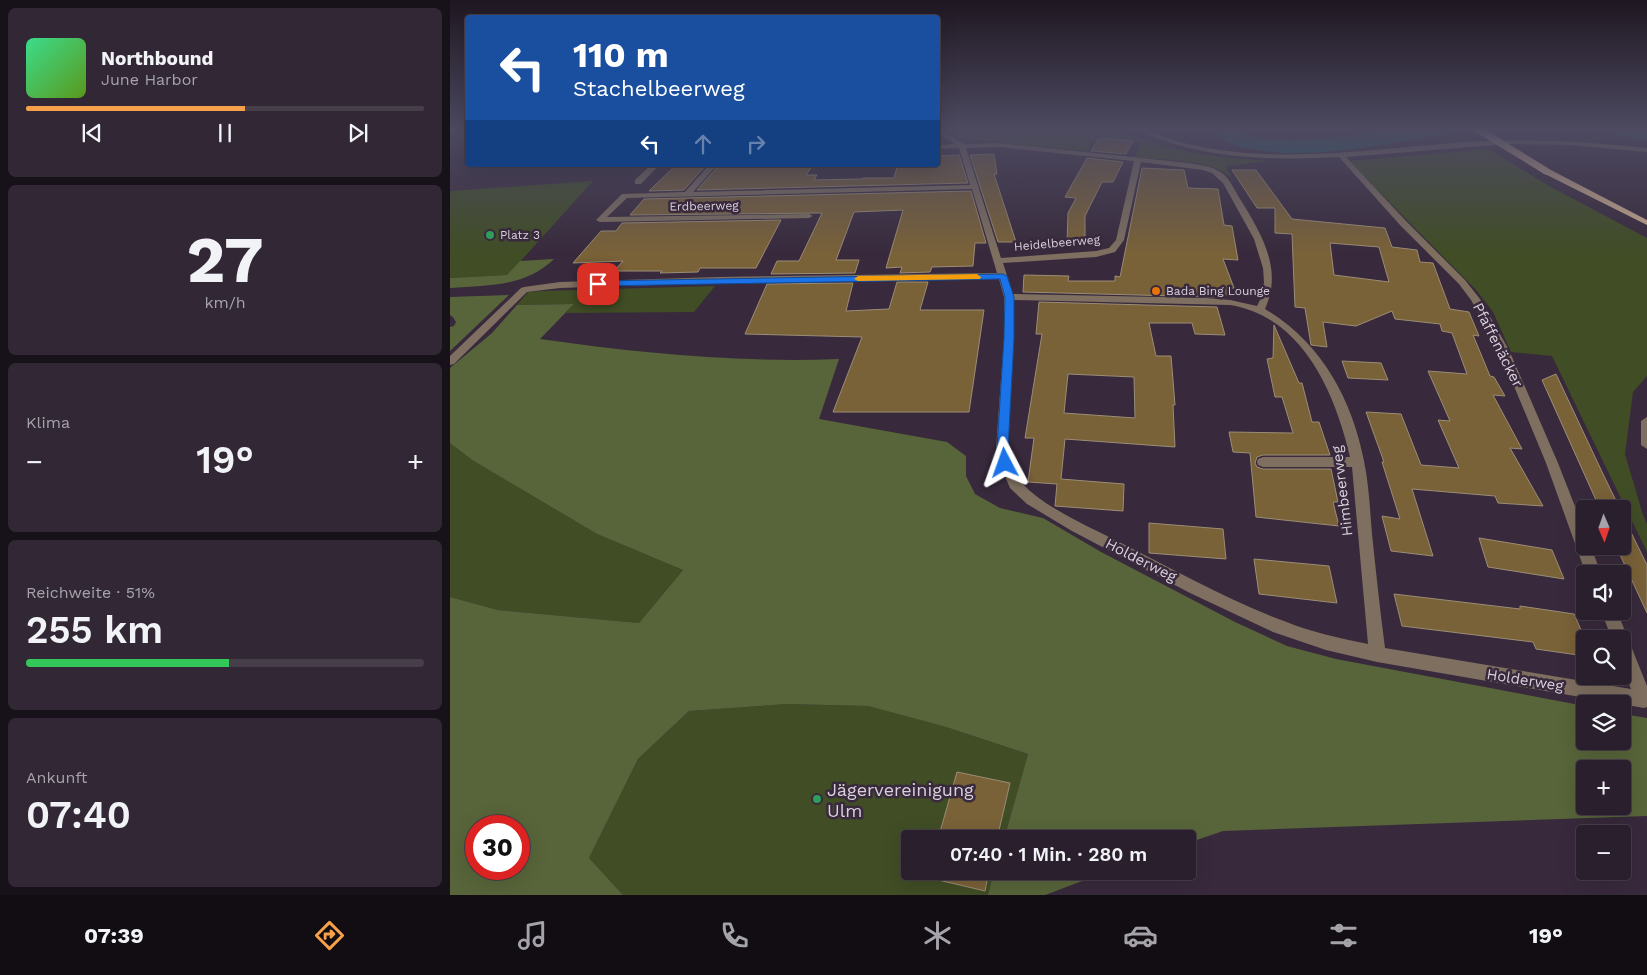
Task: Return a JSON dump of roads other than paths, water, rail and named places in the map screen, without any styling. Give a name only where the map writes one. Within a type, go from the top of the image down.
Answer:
[{"type":"main road","points":[[1544,170],[1647,223]]},
{"type":"street","points":[[638,182],[650,170]]},
{"type":"street","points":[[687,194],[709,170]]},
{"type":"street","name":"Holderweg","points":[[969,170],[1000,261],[1009,297],[1009,338],[1002,448],[1005,463],[1015,484],[1032,500],[1077,528],[1195,588],[1279,627],[1326,643],[1377,654],[1644,700],[1631,668]]},
{"type":"street","name":"Heidelbeerweg","points":[[1000,261],[1096,254],[1112,250],[1120,240],[1136,170]]},
{"type":"street","points":[[1207,170],[1218,174],[1224,179],[1259,238],[1265,253],[1268,274],[1266,301],[1260,310]]},
{"type":"street","name":"Pfaffenäcker","points":[[1354,170],[1476,299],[1504,350],[1552,463],[1591,565]]},
{"type":"street","points":[[687,194],[975,187]]},
{"type":"street","name":"Erdbeerweg","points":[[687,194],[625,196],[600,220],[809,216]]},
{"type":"street","points":[[450,362],[524,290],[560,285],[718,280],[1003,276]]},
{"type":"street","name":"Himbeerweg","points":[[1009,297],[1231,303],[1260,310],[1284,324],[1325,373],[1342,406],[1351,432],[1358,462],[1377,654]]},
{"type":"street","points":[[1647,421],[1647,445]]},
{"type":"street","points":[[1263,462],[1358,462]]},
{"type":"place","name":"Platz 3","points":[[490,235]]},
{"type":"place","name":"Bada Bing Lounge","points":[[1156,291]]},
{"type":"place","name":"Jägervereinigung Ulm","points":[[817,799]]}]
